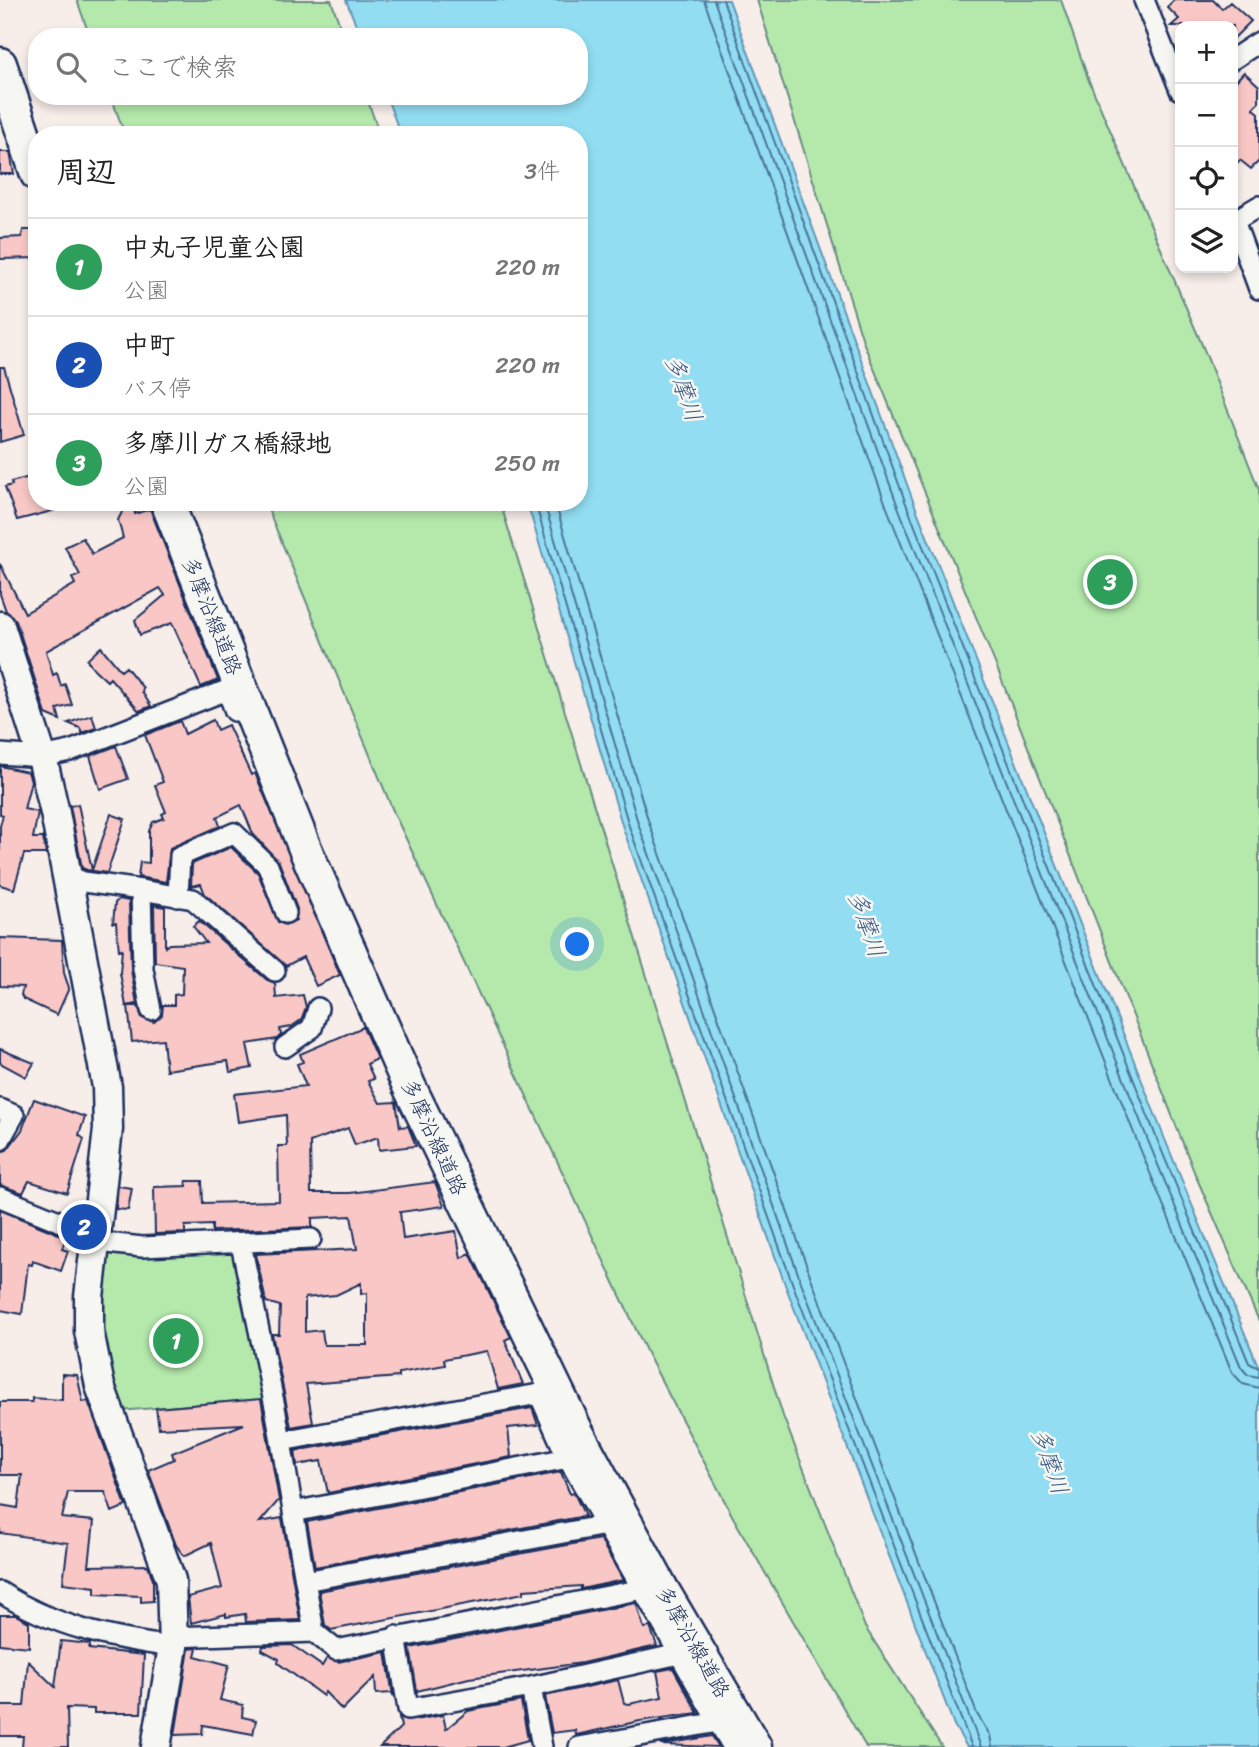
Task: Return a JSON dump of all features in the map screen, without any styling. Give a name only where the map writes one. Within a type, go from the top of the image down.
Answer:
[{"type":"main road","points":[[0,64],[28,147]]},
{"type":"main road","name":"多摩沿線道路","points":[[170,511],[306,851],[406,1081],[687,1652],[755,1747]]},
{"type":"street","points":[[1144,0],[1178,84]]},
{"type":"street","points":[[1238,56],[1259,42]]},
{"type":"street","points":[[1238,216],[1259,206]]},
{"type":"street","points":[[1238,232],[1259,289]]},
{"type":"street","points":[[0,626],[42,757],[107,1087],[108,1129],[98,1239],[89,1297],[92,1350],[100,1387],[172,1580],[173,1642],[156,1747]]},
{"type":"street","points":[[0,754],[42,757],[70,751],[227,690],[258,769]]},
{"type":"street","points":[[178,897],[180,856],[234,833],[268,866],[286,913]]},
{"type":"street","points":[[66,875],[84,882],[193,899],[275,971]]},
{"type":"street","points":[[141,890],[143,969],[151,1010]]},
{"type":"street","points":[[285,1047],[312,1028],[318,1008]]},
{"type":"street","points":[[0,1109],[14,1115],[0,1140]]},
{"type":"street","points":[[0,1197],[98,1239],[142,1247],[311,1239]]},
{"type":"street","points":[[241,1244],[281,1441],[314,1632],[336,1650],[643,1589]]},
{"type":"street","points":[[281,1441],[538,1394],[568,1458],[606,1525],[643,1589],[687,1652],[718,1722],[733,1747]]},
{"type":"street","points":[[293,1511],[568,1458]]},
{"type":"street","points":[[305,1581],[606,1525]]},
{"type":"street","points":[[0,1592],[19,1604],[68,1625],[128,1640],[173,1642],[314,1632]]},
{"type":"street","points":[[396,1636],[408,1709],[687,1652]]},
{"type":"street","points":[[531,1686],[542,1747]]},
{"type":"street","points":[[579,1747],[718,1722]]},
{"type":"green space","points":[[77,0],[331,0],[341,28],[87,28]]},
{"type":"green space","points":[[757,0],[1061,0],[1089,81],[1203,347],[1259,490],[1259,1321],[1195,1174],[999,673],[864,344]]},
{"type":"green space","points":[[114,105],[369,105],[377,126],[122,126]]},
{"type":"green space","points":[[269,511],[503,511],[783,1416],[865,1627],[942,1747],[866,1747],[734,1519],[648,1355],[394,813]]},
{"type":"green space","points":[[104,1249],[231,1250],[236,1255],[263,1399],[119,1411],[97,1322]]},
{"type":"water","name":"多摩川","points":[[346,0],[729,0],[912,498],[1164,1137],[1259,1368],[1259,1747],[967,1747],[954,1725],[786,1287],[623,828],[530,511],[588,511],[588,126],[398,126],[389,105],[588,105],[588,28],[357,28]]},
{"type":"building","points":[[1174,0],[1213,0],[1222,9],[1230,2],[1251,21],[1238,34],[1238,21],[1177,21],[1179,19],[1167,7]]},
{"type":"building","points":[[1244,72],[1259,86],[1259,102],[1253,108],[1259,113],[1259,161],[1251,169],[1240,160],[1238,162],[1238,79]]},
{"type":"building","points":[[0,152],[10,152],[14,174],[0,174]]},
{"type":"building","points":[[23,230],[28,230],[28,258],[0,259],[0,238],[22,237]]},
{"type":"building","points":[[0,367],[4,367],[24,435],[0,442]]},
{"type":"building","points":[[28,477],[28,511],[52,511],[17,520],[5,487],[12,485],[11,482]]},
{"type":"building","points":[[122,511],[134,511],[135,514],[151,511],[218,680],[201,687],[172,623],[140,635],[135,620],[165,595],[160,588],[46,651],[53,675],[57,673],[61,686],[65,684],[72,705],[57,709],[60,720],[46,714],[16,621],[6,611],[0,594],[0,564],[25,613],[75,584],[72,578],[80,575],[65,547],[83,538],[92,554],[123,538],[118,520]]},
{"type":"building","points":[[101,647],[121,671],[126,667],[143,688],[142,692],[151,706],[139,711],[110,678],[107,681],[95,670],[87,660]]},
{"type":"building","points":[[92,715],[96,728],[82,733],[80,728],[68,723]]},
{"type":"building","points":[[213,720],[217,730],[228,725],[251,775],[255,773],[340,975],[316,986],[303,957],[286,966],[205,894],[201,884],[191,886],[192,864],[231,847],[258,873],[278,922],[285,925],[296,920],[297,909],[279,862],[253,834],[241,805],[217,817],[220,826],[170,848],[166,882],[138,877],[140,862],[149,863],[149,831],[153,822],[164,818],[162,814],[166,812],[155,785],[163,782],[145,735],[180,721],[185,734]]},
{"type":"building","points":[[116,746],[128,779],[100,789],[90,756]]},
{"type":"building","points":[[0,766],[28,772],[31,781],[24,809],[38,812],[33,838],[43,838],[46,854],[24,854],[14,889],[0,885],[0,826],[3,815],[0,814]]},
{"type":"building","points":[[78,804],[92,870],[111,814],[125,819],[107,873],[87,870],[82,868],[70,806]]},
{"type":"building","points":[[119,899],[129,901],[131,970],[137,1004],[126,1006],[120,973],[122,949],[119,950],[116,923],[113,923],[115,903]]},
{"type":"building","points":[[154,905],[165,907],[165,947],[169,944],[206,943],[193,926],[199,921],[267,980],[275,983],[276,998],[303,995],[306,1007],[301,1020],[291,1027],[280,1029],[281,1035],[277,1039],[247,1044],[252,1068],[230,1072],[228,1061],[166,1070],[163,1039],[132,1042],[128,1006],[138,1006],[142,1018],[154,1022],[162,1015],[163,1005],[174,1005],[174,995],[182,994],[183,966],[155,962]]},
{"type":"building","points":[[0,938],[62,940],[64,973],[69,988],[57,1015],[23,999],[23,987],[0,986]]},
{"type":"building","points":[[363,1027],[377,1059],[367,1064],[374,1079],[368,1081],[380,1103],[396,1102],[400,1127],[408,1126],[416,1146],[379,1150],[378,1137],[355,1145],[348,1128],[310,1142],[311,1193],[350,1193],[435,1182],[444,1206],[400,1212],[403,1239],[456,1231],[461,1258],[470,1253],[511,1337],[505,1340],[523,1384],[498,1389],[487,1351],[444,1359],[445,1365],[399,1373],[399,1377],[306,1384],[313,1423],[291,1427],[272,1334],[279,1334],[280,1306],[266,1302],[256,1254],[357,1249],[351,1216],[312,1218],[312,1227],[212,1231],[212,1225],[185,1226],[185,1233],[155,1234],[154,1187],[187,1186],[186,1181],[202,1181],[203,1203],[279,1201],[278,1146],[287,1146],[286,1115],[238,1122],[234,1094],[306,1086],[297,1064],[303,1062],[300,1054]],"holes":[[[361,1283],[361,1294],[367,1293],[367,1345],[324,1345],[322,1330],[305,1332],[305,1298],[336,1295]]]},
{"type":"building","points":[[0,1049],[34,1063],[26,1077],[0,1063]]},
{"type":"building","points":[[34,1099],[85,1117],[79,1135],[84,1139],[67,1193],[29,1181],[23,1193],[0,1185],[0,1152],[7,1150],[22,1130]]},
{"type":"building","points":[[118,1186],[132,1188],[128,1210],[116,1209]]},
{"type":"building","points":[[0,1210],[66,1237],[62,1249],[68,1251],[61,1271],[33,1261],[32,1265],[28,1264],[22,1314],[0,1310]]},
{"type":"building","points":[[62,1374],[77,1375],[83,1402],[88,1401],[126,1506],[112,1512],[105,1492],[68,1492],[62,1518],[94,1521],[89,1566],[148,1565],[153,1580],[153,1601],[141,1602],[141,1596],[95,1594],[95,1587],[63,1583],[68,1543],[0,1533],[0,1505],[18,1508],[22,1475],[0,1475],[0,1402],[32,1402],[32,1398],[62,1400]]},
{"type":"building","points":[[261,1399],[279,1500],[260,1522],[282,1518],[300,1620],[246,1622],[245,1614],[226,1617],[226,1614],[191,1623],[188,1597],[222,1588],[211,1543],[184,1556],[176,1545],[148,1470],[174,1459],[172,1453],[244,1424],[159,1428],[156,1408]]},
{"type":"building","points":[[532,1408],[538,1425],[508,1428],[511,1457],[328,1493],[321,1461],[297,1465],[295,1451]]},
{"type":"building","points":[[561,1472],[570,1494],[574,1493],[585,1516],[315,1567],[307,1522]]},
{"type":"building","points":[[600,1539],[623,1580],[581,1589],[581,1586],[524,1590],[524,1593],[331,1630],[325,1625],[319,1591]]},
{"type":"building","points":[[636,1603],[644,1628],[650,1627],[657,1646],[582,1663],[469,1678],[417,1691],[410,1648]]},
{"type":"building","points":[[0,1615],[16,1615],[29,1622],[29,1647],[0,1644]]},
{"type":"building","points":[[61,1641],[90,1644],[89,1649],[144,1655],[141,1713],[94,1713],[94,1709],[67,1708],[68,1747],[22,1747],[23,1736],[0,1736],[0,1706],[24,1706],[28,1661],[55,1687]]},
{"type":"building","points":[[292,1645],[322,1666],[327,1658],[338,1662],[386,1652],[393,1693],[376,1694],[375,1677],[342,1710],[325,1692],[323,1696],[278,1663],[279,1659],[262,1650],[263,1646]]},
{"type":"building","points":[[197,1648],[195,1656],[229,1665],[220,1700],[243,1705],[242,1717],[256,1720],[253,1734],[203,1725],[202,1734],[175,1735],[189,1649]]},
{"type":"building","points":[[673,1668],[698,1713],[640,1721],[576,1735],[575,1730],[552,1733],[545,1696],[618,1680],[624,1703],[662,1697],[657,1671]]},
{"type":"building","points":[[521,1701],[528,1740],[503,1747],[380,1747],[401,1727],[399,1717],[409,1721],[443,1715],[446,1729],[468,1711]]},
{"type":"building","points":[[712,1736],[719,1747],[660,1745]]},
{"type":"place","name":"多摩川ガス橋緑地","points":[[1110,582]]},
{"type":"place","name":"中町","points":[[84,1227]]},
{"type":"place","name":"中丸子児童公園","points":[[176,1341]]}]
